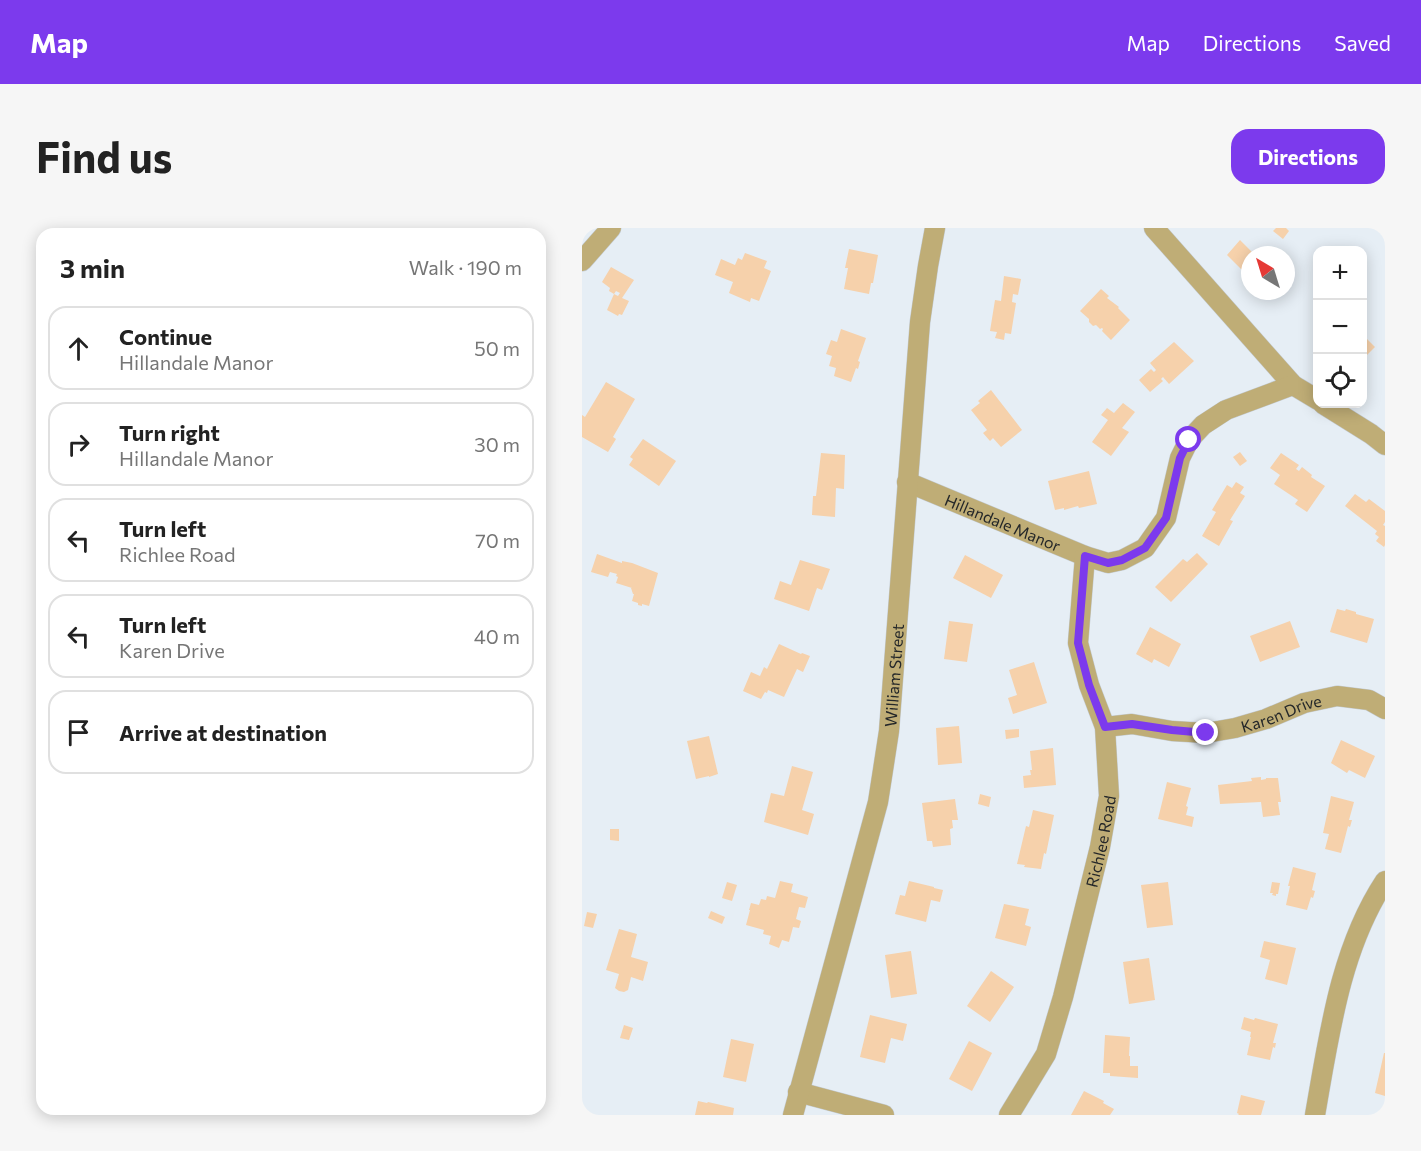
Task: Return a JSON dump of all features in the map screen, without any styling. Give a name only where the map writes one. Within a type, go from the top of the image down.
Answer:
[{"type":"street","points":[[582,261],[611,228]]},
{"type":"street","name":"William Street","points":[[793,1115],[878,802],[889,731],[920,322],[936,228]]},
{"type":"street","points":[[1154,228],[1293,385],[1313,398]]},
{"type":"street","name":"Hillandale Manor","points":[[907,482],[1085,556],[1108,563],[1122,560],[1145,548],[1166,518],[1180,458],[1189,440],[1203,425],[1226,410],[1293,385]]},
{"type":"street","points":[[1329,408],[1385,445]]},
{"type":"street","name":"Richlee Road","points":[[1009,1115],[1046,1054],[1063,997],[1100,847],[1109,796],[1105,727],[1089,685],[1078,643],[1085,556]]},
{"type":"street","name":"Karen Drive","points":[[1105,727],[1132,724],[1206,733],[1235,728],[1266,719],[1304,703],[1337,696],[1369,700],[1385,709]]},
{"type":"street","points":[[1315,1115],[1333,1015],[1348,960],[1372,901],[1385,881]]},
{"type":"street","points":[[798,1092],[884,1115]]},
{"type":"building","points":[[1276,228],[1286,228],[1289,231],[1283,239],[1273,231]]},
{"type":"building","points":[[1240,240],[1246,246],[1241,246],[1241,269],[1227,255]]},
{"type":"building","points":[[849,249],[878,255],[869,294],[844,289]]},
{"type":"building","points":[[745,253],[767,261],[764,268],[771,271],[759,301],[751,298],[750,302],[729,293],[733,282],[715,275],[721,259],[735,265],[738,258],[742,260]]},
{"type":"building","points":[[611,267],[634,280],[622,298],[629,301],[622,315],[618,316],[607,310],[614,294],[602,282]]},
{"type":"building","points":[[1004,276],[1021,279],[1018,295],[1013,294],[1012,302],[1016,303],[1011,334],[1005,333],[1004,340],[995,338],[997,332],[990,331],[995,300],[1001,301]]},
{"type":"building","points":[[1101,289],[1130,320],[1111,340],[1102,328],[1093,326],[1080,311]]},
{"type":"building","points":[[841,329],[866,338],[858,361],[860,362],[858,369],[856,368],[851,382],[834,376],[836,368],[829,366],[832,356],[826,354],[831,340],[837,342]]},
{"type":"building","points":[[1367,339],[1375,347],[1367,355]]},
{"type":"building","points":[[1174,342],[1194,361],[1169,384],[1163,377],[1161,379],[1163,381],[1150,392],[1139,380],[1151,369],[1154,372],[1156,370],[1150,363]]},
{"type":"building","points":[[606,382],[635,399],[613,437],[616,439],[608,452],[582,437],[582,415],[585,417]]},
{"type":"building","points":[[991,390],[1022,430],[1001,447],[993,438],[990,441],[983,433],[987,430],[971,410]]},
{"type":"building","points":[[1123,403],[1135,412],[1122,428],[1129,432],[1111,456],[1092,442],[1108,420],[1101,415],[1107,408],[1114,413]]},
{"type":"building","points":[[643,439],[676,461],[659,486],[629,465],[633,459],[630,457]]},
{"type":"building","points":[[1240,452],[1247,461],[1240,466],[1233,457]]},
{"type":"building","points":[[821,453],[845,455],[844,489],[836,488],[835,517],[812,515]]},
{"type":"building","points":[[1281,453],[1299,465],[1296,469],[1299,471],[1302,467],[1312,475],[1311,477],[1325,486],[1307,512],[1295,504],[1298,500],[1274,484],[1280,475],[1270,468]]},
{"type":"building","points":[[1089,471],[1097,504],[1055,510],[1048,481]]},
{"type":"building","points":[[1236,482],[1244,487],[1240,493],[1245,496],[1230,520],[1233,521],[1219,546],[1202,536],[1216,512],[1212,510],[1227,485],[1232,488]]},
{"type":"building","points":[[1355,494],[1366,502],[1369,499],[1385,511],[1384,547],[1376,541],[1379,537],[1375,534],[1377,531],[1345,506]]},
{"type":"building","points":[[1197,553],[1208,564],[1171,602],[1155,587],[1183,559],[1187,562]]},
{"type":"building","points":[[597,554],[622,563],[622,561],[632,563],[658,573],[649,606],[638,605],[632,601],[634,594],[632,588],[616,583],[617,574],[610,572],[608,577],[591,572]]},
{"type":"building","points":[[965,555],[1003,575],[991,598],[953,578]]},
{"type":"building","points":[[800,560],[830,569],[822,590],[817,588],[809,611],[774,599],[780,581],[791,585]]},
{"type":"building","points":[[1337,609],[1345,611],[1346,609],[1374,619],[1367,643],[1330,632]]},
{"type":"building","points":[[949,621],[973,624],[967,662],[944,659]]},
{"type":"building","points":[[1290,621],[1300,647],[1260,662],[1250,636]]},
{"type":"building","points":[[1150,627],[1181,644],[1169,667],[1154,659],[1152,663],[1136,654]]},
{"type":"building","points":[[779,644],[810,656],[803,672],[797,669],[784,697],[768,690],[761,699],[743,691],[751,672],[760,676],[764,667],[767,669]]},
{"type":"building","points":[[1034,662],[1047,703],[1013,714],[1008,698],[1017,695],[1009,670]]},
{"type":"building","points":[[959,726],[962,763],[938,765],[936,728]]},
{"type":"building","points":[[1019,729],[1019,737],[1006,739],[1005,730]]},
{"type":"building","points":[[709,736],[718,774],[696,779],[687,741]]},
{"type":"building","points":[[1341,740],[1375,756],[1365,778],[1349,770],[1347,773],[1331,763]]},
{"type":"building","points":[[1053,748],[1056,785],[1024,788],[1023,776],[1031,775],[1030,770],[1032,770],[1030,751]]},
{"type":"building","points":[[792,766],[813,772],[802,810],[814,814],[808,835],[764,822],[771,793],[784,796]]},
{"type":"building","points":[[1261,777],[1261,780],[1278,778],[1280,815],[1263,817],[1261,802],[1220,804],[1218,785],[1252,781],[1251,778]]},
{"type":"building","points":[[1167,782],[1191,788],[1186,815],[1194,817],[1192,827],[1158,819]]},
{"type":"building","points":[[980,794],[991,797],[989,807],[978,804]]},
{"type":"building","points":[[1331,796],[1354,802],[1349,820],[1352,820],[1350,827],[1348,826],[1341,853],[1325,849],[1329,834],[1323,833]]},
{"type":"building","points":[[955,799],[958,820],[952,820],[951,845],[933,847],[932,841],[927,841],[922,803]]},
{"type":"building","points":[[1033,810],[1054,815],[1041,869],[1017,864],[1026,826],[1029,827]]},
{"type":"building","points":[[610,829],[619,829],[619,841],[610,840]]},
{"type":"building","points":[[1293,867],[1316,873],[1312,890],[1315,891],[1307,910],[1286,905]]},
{"type":"building","points":[[780,881],[793,884],[791,892],[808,897],[805,908],[799,907],[796,919],[801,921],[799,928],[793,927],[789,942],[782,940],[779,948],[769,944],[771,936],[763,934],[764,930],[746,925],[751,903],[759,905],[761,899],[766,900],[767,896],[775,898]]},
{"type":"building","points":[[909,881],[943,890],[940,902],[931,900],[926,922],[895,914],[900,895],[905,896]]},
{"type":"building","points":[[727,882],[737,885],[732,901],[722,898]]},
{"type":"building","points":[[1168,882],[1173,925],[1147,928],[1141,885]]},
{"type":"building","points":[[1272,882],[1280,883],[1276,896],[1270,893]]},
{"type":"building","points":[[1004,904],[1029,909],[1025,925],[1031,927],[1026,946],[995,938]]},
{"type":"building","points":[[711,911],[725,917],[722,924],[708,918]]},
{"type":"building","points":[[587,912],[597,914],[593,928],[584,926]]},
{"type":"building","points":[[619,929],[637,934],[631,957],[648,962],[643,981],[631,977],[628,990],[624,992],[615,988],[619,974],[606,970]]},
{"type":"building","points":[[1264,941],[1296,948],[1287,985],[1265,979],[1270,960],[1260,957]]},
{"type":"building","points":[[911,951],[917,994],[891,998],[885,955]]},
{"type":"building","points":[[1149,958],[1155,1000],[1129,1004],[1123,962]]},
{"type":"building","points":[[991,971],[1014,987],[990,1022],[967,1006]]},
{"type":"building","points":[[870,1015],[907,1024],[903,1041],[891,1038],[885,1063],[860,1057]]},
{"type":"building","points":[[1244,1017],[1278,1024],[1273,1043],[1276,1043],[1275,1048],[1273,1047],[1270,1060],[1247,1055],[1251,1032],[1241,1029]]},
{"type":"building","points":[[624,1025],[633,1028],[629,1040],[620,1038]]},
{"type":"building","points":[[1105,1035],[1130,1037],[1130,1066],[1138,1066],[1138,1078],[1110,1076],[1110,1073],[1103,1073]]},
{"type":"building","points":[[731,1039],[754,1044],[746,1082],[723,1077]]},
{"type":"building","points":[[969,1041],[992,1053],[972,1091],[949,1079]]},
{"type":"building","points":[[1385,1053],[1385,1096],[1375,1093]]},
{"type":"building","points":[[1084,1091],[1114,1109],[1110,1115],[1071,1115]]},
{"type":"building","points":[[1241,1095],[1265,1101],[1261,1115],[1238,1115]]},
{"type":"building","points":[[698,1101],[734,1108],[733,1115],[695,1115]]},
{"type":"route","points":[[1189,440],[1180,458],[1166,518],[1145,548],[1122,560],[1108,563],[1085,556],[1078,643],[1089,685],[1105,727],[1132,724],[1206,733]]}]
